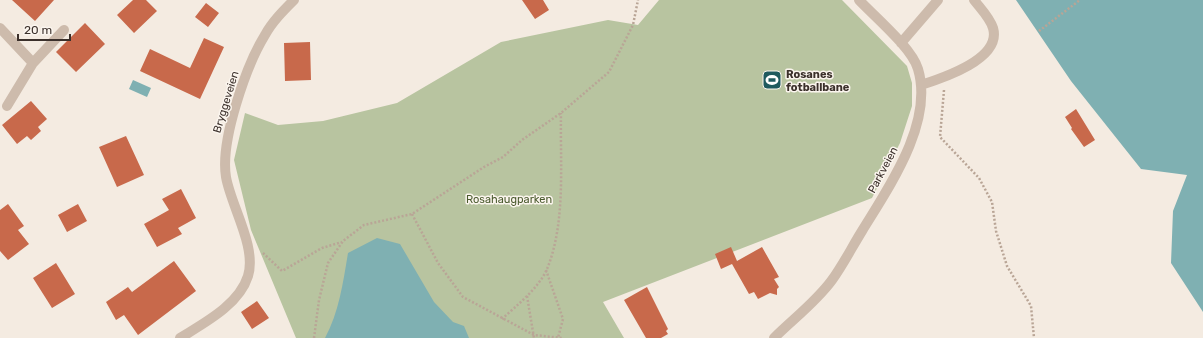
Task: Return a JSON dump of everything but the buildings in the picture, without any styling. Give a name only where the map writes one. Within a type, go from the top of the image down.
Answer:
[{"type":"street","name":"Bryggeveien","points":[[180,338],[228,306],[241,291],[249,276],[249,250],[226,177],[225,148],[231,121],[251,63],[265,35],[278,16],[294,0]]},
{"type":"street","name":"Parkveien","points":[[774,338],[816,298],[832,280],[902,163],[912,139],[921,100],[921,85],[914,60],[901,43],[859,0]]},
{"type":"street","points":[[901,43],[938,0]]},
{"type":"street","points":[[921,85],[945,77],[984,56],[992,42],[994,34],[993,28],[989,19],[974,0]]},
{"type":"street","points":[[0,28],[33,63]]},
{"type":"street","points":[[7,106],[33,63],[64,30]]},
{"type":"path","points":[[249,250],[257,248],[282,270],[322,248],[343,241],[364,226],[412,214],[484,167],[503,157],[522,140],[561,113],[609,72],[633,24],[638,0]]},
{"type":"path","points":[[1038,31],[1080,0]]},
{"type":"path","points":[[945,77],[940,137],[979,178],[992,202],[996,231],[1007,266],[1031,306],[1034,338]]},
{"type":"path","points":[[502,319],[527,296],[546,270],[558,227],[561,113]]},
{"type":"path","points":[[412,214],[438,263],[463,297],[534,336],[562,338]]},
{"type":"path","points":[[314,338],[319,300],[328,263],[343,241]]},
{"type":"path","points":[[546,270],[563,319],[558,338]]},
{"type":"path","points":[[527,296],[534,336]]},
{"type":"green space","name":"Rosahaugparken","points":[[659,0],[842,0],[907,66],[912,83],[912,106],[900,143],[872,198],[603,302],[624,338],[296,338],[251,230],[234,160],[245,113],[278,125],[323,121],[397,103],[501,42],[608,20],[638,25]]},
{"type":"water","points":[[1016,0],[1203,0],[1203,312],[1171,263],[1173,211],[1187,175],[1141,169],[1071,81]]},
{"type":"water","points":[[133,80],[151,88],[147,97],[129,89]]},
{"type":"water","points":[[377,238],[400,244],[434,302],[453,322],[464,326],[469,338],[325,338],[337,308],[348,253]]},
{"type":"place","name":"Rosanes fotballbane","points":[[772,80]]}]
